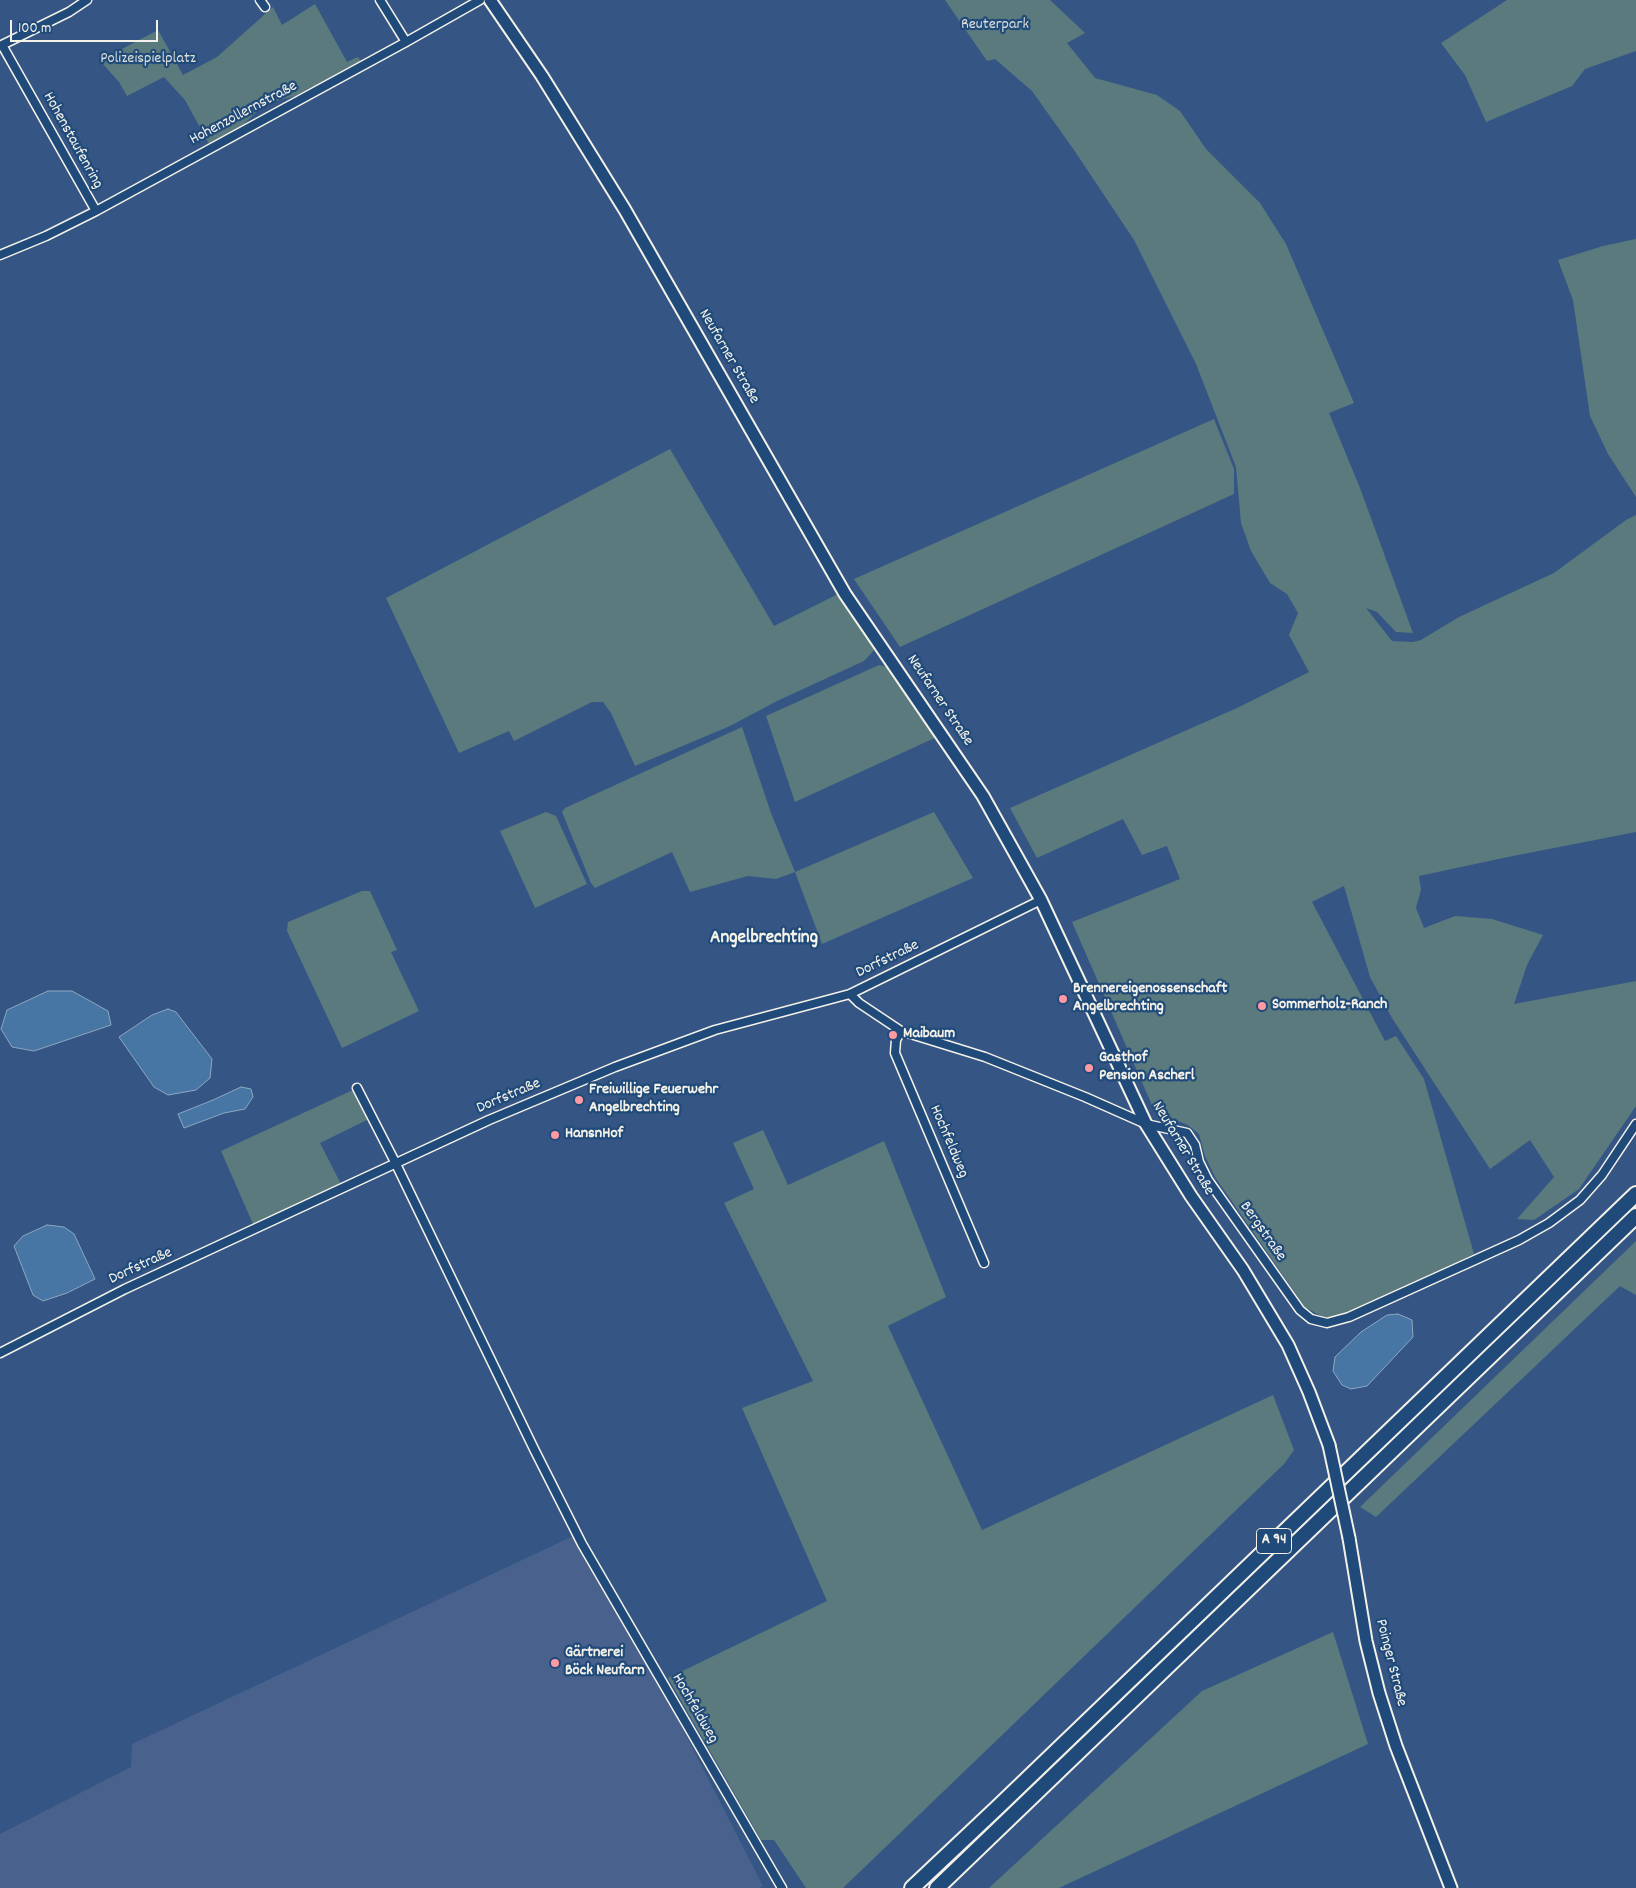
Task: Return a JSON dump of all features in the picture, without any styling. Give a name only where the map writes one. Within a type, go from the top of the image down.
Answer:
[{"type":"highway","name":"A 94","points":[[912,1888],[1636,1194]]},
{"type":"highway","name":"A 94","points":[[937,1888],[1636,1216]]},
{"type":"street","points":[[1,46],[68,12],[87,0]]},
{"type":"street","points":[[380,0],[406,42]]},
{"type":"street","name":"Hohenzollernstraße","points":[[96,211],[480,0]]},
{"type":"street","name":"Neufarner Straße","points":[[490,0],[542,76],[625,210],[845,594],[984,796],[1041,900],[1146,1124],[1191,1196],[1243,1270],[1288,1345],[1328,1441]]},
{"type":"street","name":"Hohenstaufenring","points":[[0,255],[46,236],[96,211],[1,46]]},
{"type":"street","name":"Dorfstraße","points":[[0,1353],[125,1289],[497,1116],[659,1050],[715,1030],[850,994],[1041,900]]},
{"type":"street","name":"Bergstraße","points":[[850,994],[859,1003],[901,1031],[984,1057],[1085,1097],[1146,1124],[1187,1133],[1195,1145],[1199,1162],[1208,1180],[1300,1310],[1311,1319],[1327,1323],[1349,1317],[1518,1240],[1549,1223],[1580,1200],[1602,1175],[1636,1124]]},
{"type":"street","name":"Hochfeldweg","points":[[901,1031],[896,1040],[895,1053],[984,1263]]},
{"type":"street","name":"Hochfeldweg","points":[[357,1088],[582,1544],[782,1888]]},
{"type":"street","name":"Poinger Straße","points":[[1328,1441],[1349,1538],[1366,1641],[1379,1693],[1396,1746],[1451,1888]]},
{"type":"shaded area","points":[[48,991],[72,991],[108,1011],[111,1025],[34,1051],[12,1047],[1,1029],[7,1010]]},
{"type":"shaded area","points":[[168,1009],[176,1012],[212,1059],[210,1078],[196,1090],[168,1095],[154,1087],[119,1037],[152,1015]]},
{"type":"shaded area","points":[[241,1087],[251,1089],[253,1097],[245,1109],[224,1113],[184,1128],[178,1114]]},
{"type":"shaded area","points":[[47,1225],[64,1227],[74,1234],[95,1279],[67,1293],[43,1301],[33,1295],[14,1246],[23,1236]]},
{"type":"shaded area","points":[[1398,1314],[1412,1320],[1413,1337],[1367,1386],[1351,1389],[1342,1385],[1333,1371],[1335,1357],[1361,1332],[1387,1315]]},
{"type":"shaded area","points":[[573,1536],[672,1708],[763,1886],[759,1888],[0,1888],[0,1834],[131,1767],[132,1744]]},
{"type":"green space","name":"Reuterpark","points":[[945,0],[1050,0],[1085,33],[1067,43],[1095,78],[1157,95],[1180,111],[1206,149],[1260,203],[1286,244],[1354,403],[1329,413],[1360,488],[1413,633],[1396,632],[1377,612],[1366,608],[1392,641],[1413,642],[1421,640],[1459,617],[1554,573],[1626,520],[1636,515],[1636,832],[1419,876],[1421,890],[1416,908],[1424,928],[1455,916],[1492,919],[1543,935],[1527,965],[1514,1004],[1636,981],[1636,1106],[1579,1189],[1534,1220],[1517,1219],[1554,1177],[1530,1140],[1490,1169],[1392,1018],[1370,977],[1344,886],[1312,902],[1385,1041],[1396,1036],[1424,1079],[1474,1254],[1342,1317],[1330,1318],[1319,1315],[1305,1307],[1215,1177],[1205,1156],[1199,1134],[1188,1125],[1155,1112],[1072,922],[1180,879],[1167,846],[1142,855],[1123,819],[1037,858],[1010,808],[1237,708],[1309,672],[1289,635],[1298,613],[1287,594],[1270,583],[1251,551],[1241,523],[1236,467],[1196,364],[1134,240],[1032,91],[995,59],[987,61]]},
{"type":"green space","points":[[1507,0],[1636,0],[1636,51],[1585,69],[1572,86],[1486,122],[1465,75],[1441,43]]},
{"type":"green space","name":"Polizeispielplatz","points":[[315,4],[347,62],[358,57],[362,63],[318,87],[314,86],[295,96],[268,103],[242,126],[209,144],[185,100],[164,77],[127,96],[119,82],[102,63],[110,59],[109,56],[158,30],[183,75],[217,57],[273,7],[282,25]]},
{"type":"green space","points":[[1636,239],[1636,497],[1608,454],[1590,416],[1573,300],[1558,260],[1603,246]]},
{"type":"green space","points":[[1214,419],[1234,469],[1234,494],[900,647],[854,579]]},
{"type":"green space","points":[[670,449],[774,626],[840,593],[877,647],[864,661],[777,701],[730,726],[635,766],[611,713],[603,702],[592,702],[514,741],[509,731],[459,753],[386,598]]},
{"type":"green space","points":[[879,665],[892,668],[939,736],[795,802],[766,716]]},
{"type":"green space","points":[[742,727],[771,813],[795,872],[776,879],[748,876],[690,892],[672,852],[595,888],[591,883],[562,812],[565,808]]},
{"type":"green space","points":[[546,812],[556,816],[587,884],[535,908],[500,831]]},
{"type":"green space","points":[[934,812],[973,878],[822,944],[795,872]]},
{"type":"green space","points":[[362,891],[370,891],[397,950],[391,952],[419,1011],[342,1048],[287,931],[288,922]]},
{"type":"green space","points":[[355,1089],[369,1119],[320,1143],[341,1184],[253,1224],[221,1151]]},
{"type":"green space","points":[[763,1130],[788,1185],[884,1141],[946,1297],[888,1326],[982,1530],[1273,1395],[1294,1450],[1284,1464],[843,1888],[806,1888],[774,1840],[761,1840],[668,1678],[827,1601],[742,1408],[813,1381],[724,1203],[754,1189],[733,1143]]},
{"type":"green space","points":[[1636,1241],[1636,1295],[1620,1286],[1376,1517],[1360,1507]]},
{"type":"green space","points":[[1333,1632],[1368,1744],[1059,1888],[989,1888],[1202,1691]]},
{"type":"place","name":"Brennereigenossenschaft Angelbrechting","points":[[1063,999]]},
{"type":"place","name":"Sommerholz-Ranch","points":[[1262,1006]]},
{"type":"place","name":"Maibaum","points":[[893,1035]]},
{"type":"place","name":"Gasthof Pension Ascherl","points":[[1089,1068]]},
{"type":"place","name":"Freiwillige Feuerwehr Angelbrechting","points":[[579,1100]]},
{"type":"place","name":"HansnHof","points":[[555,1135]]},
{"type":"place","name":"Gärtnerei Böck Neufarn","points":[[555,1663]]},
{"type":"district","name":"Angelbrechting","points":[[764,939]]}]
